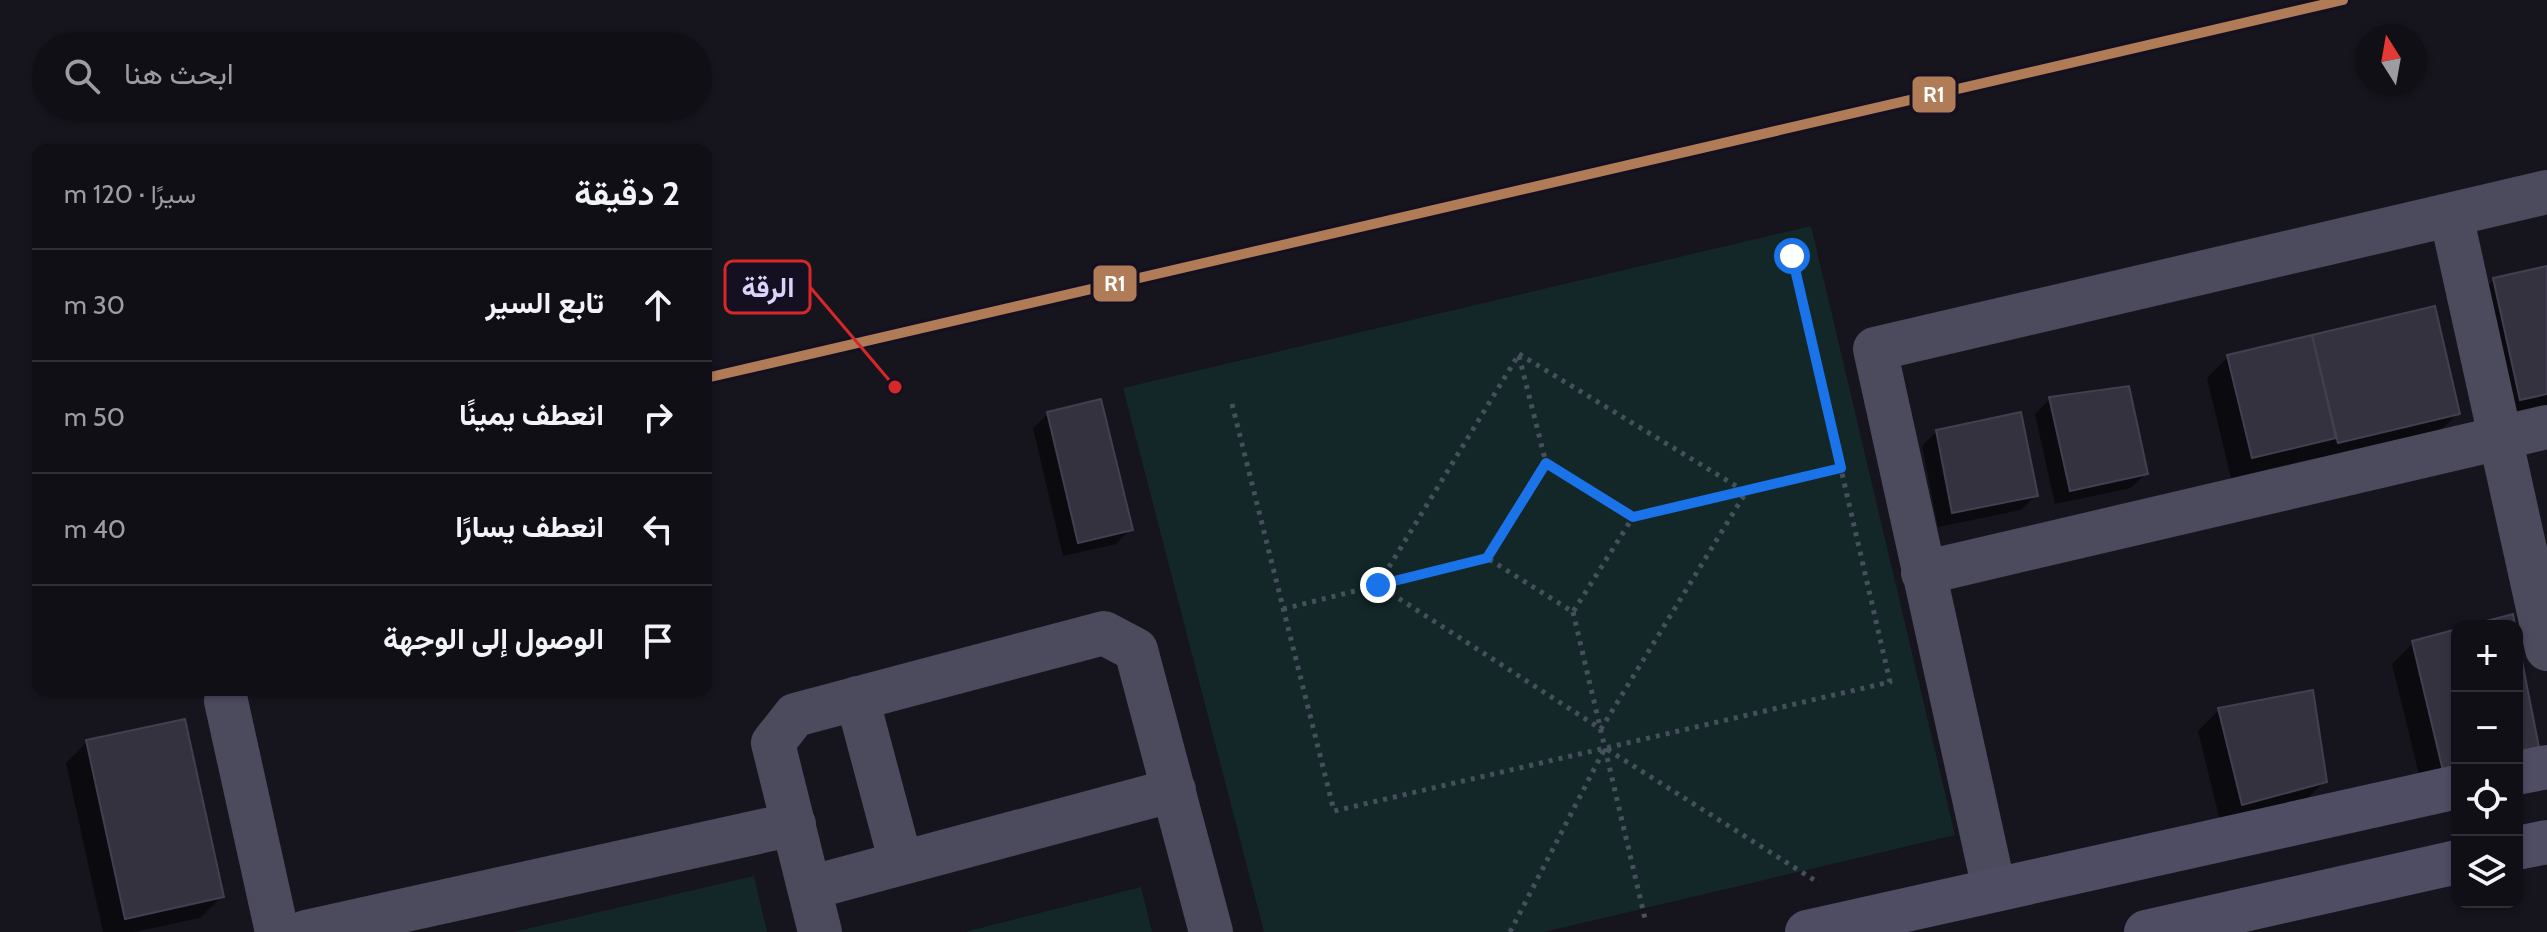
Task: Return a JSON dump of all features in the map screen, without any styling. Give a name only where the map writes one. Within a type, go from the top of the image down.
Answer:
[{"type":"main road","points":[[2523,772],[2547,767]]},
{"type":"main road","points":[[1807,932],[2451,788]]},
{"type":"main road","points":[[2523,847],[2547,842]]},
{"type":"main road","points":[[2146,932],[2451,863]]},
{"type":"street","points":[[1994,889],[1875,349],[2547,192]]},
{"type":"street","points":[[2451,215],[2547,649]]},
{"type":"street","points":[[1923,573],[2547,427]]},
{"type":"street","points":[[820,932],[773,743],[795,715],[1104,633],[1136,650],[1211,932]]},
{"type":"street","points":[[857,698],[901,863]]},
{"type":"street","points":[[226,701],[277,932]]},
{"type":"street","points":[[809,888],[1174,790]]},
{"type":"street","points":[[306,932],[794,824]]},
{"type":"path","points":[[1232,404],[1334,811],[1890,682],[1792,256]]},
{"type":"path","points":[[1519,354],[1546,463],[1633,517],[1841,468]]},
{"type":"path","points":[[1519,354],[1746,492]]},
{"type":"path","points":[[1378,585],[1519,354]]},
{"type":"path","points":[[1283,609],[1487,558],[1546,463]]},
{"type":"path","points":[[1601,729],[1746,492]]},
{"type":"path","points":[[1573,612],[1633,517]]},
{"type":"path","points":[[1487,558],[1573,612],[1646,923]]},
{"type":"path","points":[[1378,585],[1601,729]]},
{"type":"path","points":[[1605,748],[1820,884]]},
{"type":"path","points":[[1510,932],[1605,748]]},
{"type":"green space","points":[[1811,226],[1955,835],[1544,932],[1264,932],[1123,388]]},
{"type":"green space","points":[[754,876],[767,932],[513,932]]},
{"type":"green space","points":[[1141,887],[1152,932],[965,932]]},
{"type":"building","points":[[2547,266],[2547,394],[2520,400],[2493,278]]},
{"type":"building","points":[[2435,306],[2460,414],[2338,443],[2312,335]]},
{"type":"building","points":[[2312,335],[2336,438],[2252,458],[2227,355]]},
{"type":"building","points":[[2129,386],[2148,474],[2070,491],[2049,397]]},
{"type":"building","points":[[1101,399],[1133,530],[1078,543],[1047,412]]},
{"type":"building","points":[[2021,412],[2038,496],[1952,513],[1936,430]]},
{"type":"building","points":[[2513,614],[2514,620],[2490,620]]},
{"type":"building","points":[[2451,631],[2451,769],[2443,771],[2412,641]]},
{"type":"building","points":[[2523,666],[2539,747],[2523,751]]},
{"type":"building","points":[[2313,690],[2327,782],[2242,805],[2218,708]]},
{"type":"building","points":[[185,719],[224,897],[125,919],[86,740]]},
{"type":"transit line","name":"R1","points":[[712,377],[2343,0]]},
{"type":"place","name":"الرقة","points":[[895,387]]},
{"type":"route","points":[[1378,585],[1487,558],[1546,463],[1633,517],[1841,468],[1792,256]]}]
